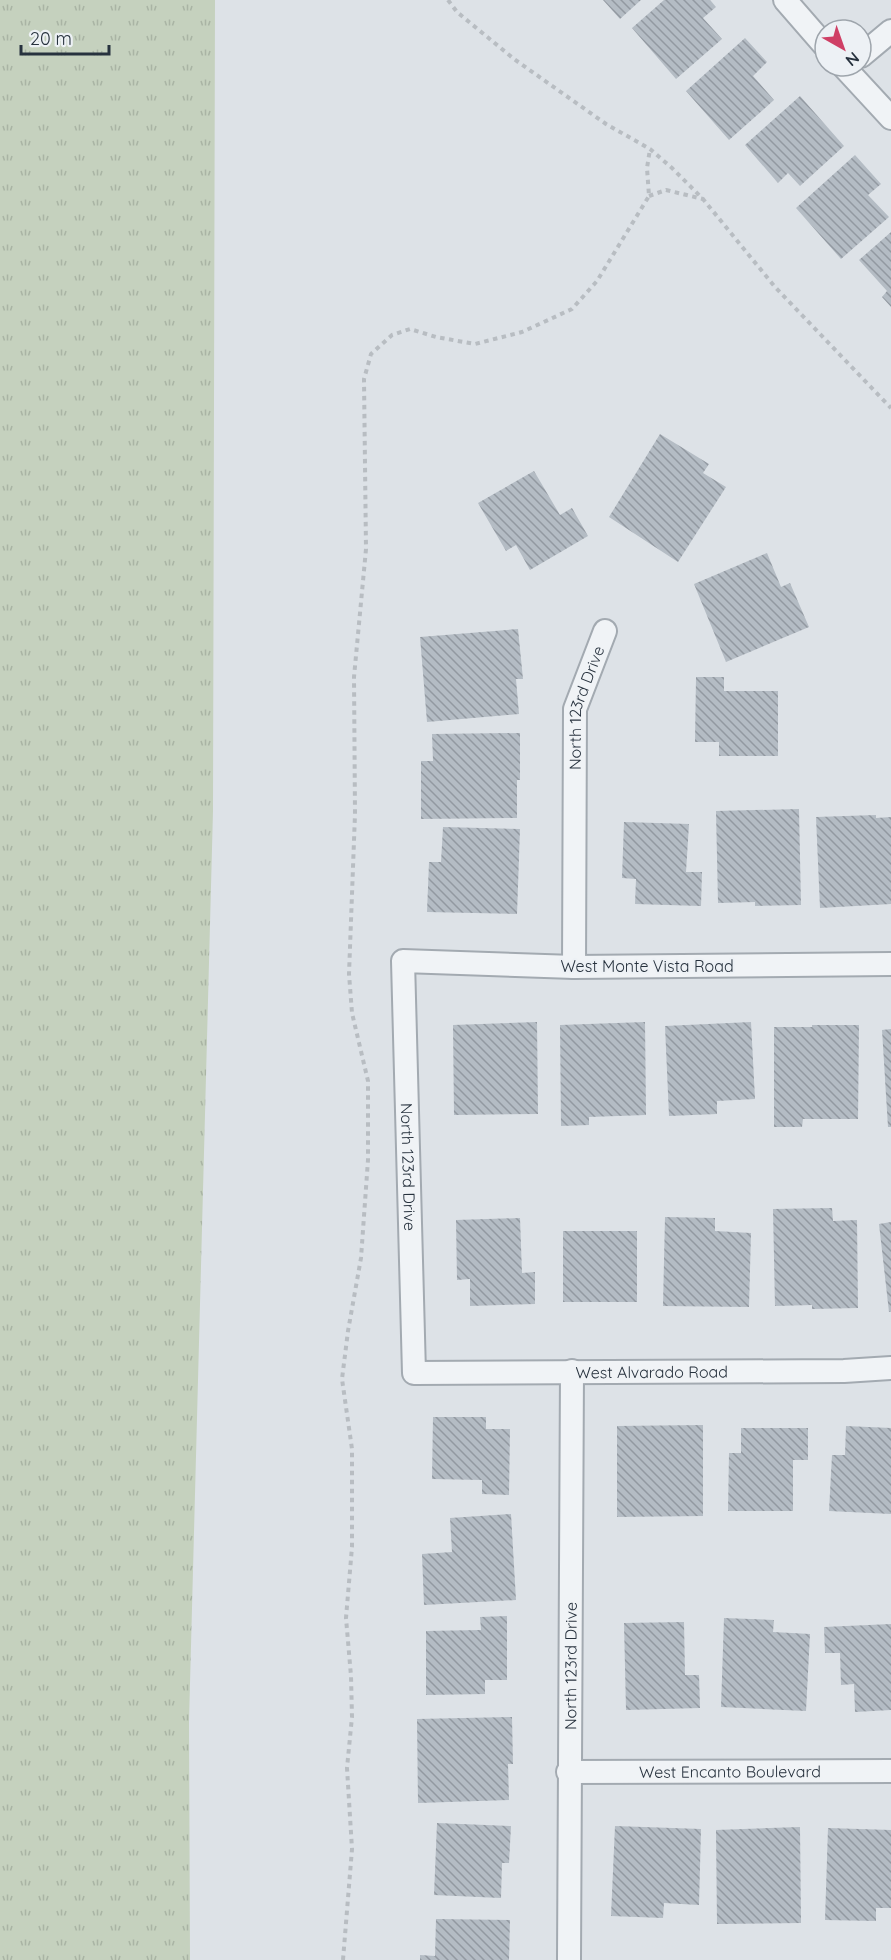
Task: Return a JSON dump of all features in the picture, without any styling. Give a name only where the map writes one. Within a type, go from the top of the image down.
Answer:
[{"type":"street","points":[[785,0],[813,32]]},
{"type":"street","points":[[873,45],[891,31]]},
{"type":"street","points":[[861,78],[891,118]]},
{"type":"street","name":"North 123rd Drive","points":[[574,967],[575,709],[605,631]]},
{"type":"street","name":"North 123rd Drive","points":[[404,961],[414,1373]]},
{"type":"street","name":"West Monte Vista Road","points":[[404,961],[574,967],[891,964]]},
{"type":"street","name":"West Alvarado Road","points":[[414,1373],[843,1371],[891,1368]]},
{"type":"street","name":"North 123rd Drive","points":[[569,1960],[568,1772],[572,1371]]},
{"type":"street","name":"West Encanto Boulevard","points":[[568,1772],[891,1771]]},
{"type":"path","points":[[448,0],[457,12],[514,59],[606,124],[650,149],[703,199],[775,288],[891,408]]},
{"type":"path","points":[[650,149],[647,168],[649,196],[666,190],[703,199]]},
{"type":"green space","points":[[0,0],[215,0],[213,811],[189,1722],[190,1960],[0,1960]]},
{"type":"building","points":[[603,0],[641,0],[620,19]]},
{"type":"building","points":[[664,0],[710,0],[716,7],[703,18],[722,39],[676,79],[632,28]]},
{"type":"building","points":[[745,38],[767,62],[753,76],[774,100],[729,140],[686,91]]},
{"type":"building","points":[[800,96],[844,146],[800,186],[788,173],[778,183],[745,145]]},
{"type":"building","points":[[855,155],[881,184],[868,195],[889,217],[841,259],[796,208]]},
{"type":"building","points":[[891,232],[891,307],[882,297],[887,291],[859,260]]},
{"type":"building","points":[[660,434],[709,464],[703,473],[726,487],[678,562],[609,517]]},
{"type":"building","points":[[534,471],[560,515],[572,508],[588,536],[530,570],[516,545],[506,551],[478,503]]},
{"type":"building","points":[[767,553],[781,587],[790,583],[809,627],[726,662],[694,584]]},
{"type":"building","points":[[518,629],[523,679],[516,679],[519,714],[427,722],[420,637]]},
{"type":"building","points":[[696,677],[724,677],[724,691],[778,691],[778,756],[719,756],[719,742],[695,742]]},
{"type":"building","points":[[520,733],[517,818],[421,819],[421,761],[433,761],[432,734]]},
{"type":"building","points":[[799,809],[801,905],[755,906],[755,902],[718,903],[716,811]]},
{"type":"building","points":[[876,815],[876,818],[891,817],[891,904],[820,908],[816,817]]},
{"type":"building","points":[[624,822],[689,824],[686,872],[702,872],[701,906],[635,904],[636,879],[622,878]]},
{"type":"building","points":[[443,827],[520,829],[517,914],[427,912],[429,862],[441,862]]},
{"type":"building","points":[[537,1022],[538,1114],[454,1115],[453,1025]]},
{"type":"building","points":[[645,1022],[646,1115],[589,1117],[589,1125],[561,1126],[560,1025]]},
{"type":"building","points":[[751,1022],[755,1099],[717,1101],[717,1114],[669,1116],[665,1026]]},
{"type":"building","points":[[812,1025],[859,1025],[858,1119],[803,1119],[802,1127],[774,1127],[774,1027],[812,1027]]},
{"type":"building","points":[[891,1029],[891,1127],[888,1127],[882,1030]]},
{"type":"building","points":[[832,1208],[833,1221],[857,1220],[858,1308],[812,1309],[812,1305],[775,1306],[773,1209]]},
{"type":"building","points":[[665,1217],[715,1218],[715,1231],[751,1233],[749,1307],[663,1306]]},
{"type":"building","points":[[520,1218],[522,1273],[535,1272],[535,1304],[470,1306],[470,1279],[457,1280],[456,1220]]},
{"type":"building","points":[[891,1222],[891,1312],[889,1312],[879,1224]]},
{"type":"building","points":[[563,1231],[637,1231],[637,1302],[563,1302]]},
{"type":"building","points":[[433,1417],[486,1417],[486,1429],[510,1429],[509,1495],[482,1494],[482,1480],[432,1479]]},
{"type":"building","points":[[703,1425],[703,1516],[617,1517],[617,1426]]},
{"type":"building","points":[[846,1426],[891,1428],[891,1514],[829,1511],[832,1455],[845,1455]]},
{"type":"building","points":[[741,1428],[808,1428],[808,1460],[793,1460],[793,1511],[728,1511],[729,1453],[741,1453]]},
{"type":"building","points":[[511,1514],[516,1600],[424,1605],[422,1554],[452,1552],[450,1518]]},
{"type":"building","points":[[507,1616],[507,1680],[485,1680],[485,1694],[426,1695],[426,1631],[481,1630],[480,1617]]},
{"type":"building","points":[[724,1618],[774,1620],[773,1632],[810,1634],[806,1711],[721,1707]]},
{"type":"building","points":[[684,1622],[685,1675],[699,1675],[700,1708],[626,1710],[624,1623]]},
{"type":"building","points":[[891,1624],[891,1710],[855,1712],[854,1684],[841,1685],[840,1653],[825,1653],[824,1627]]},
{"type":"building","points":[[512,1717],[513,1764],[508,1764],[509,1800],[418,1803],[417,1719]]},
{"type":"building","points":[[437,1823],[511,1826],[509,1863],[502,1863],[501,1898],[434,1895]]},
{"type":"building","points":[[615,1826],[701,1829],[699,1905],[664,1903],[663,1918],[611,1916]]},
{"type":"building","points":[[800,1827],[801,1923],[717,1924],[716,1830]]},
{"type":"building","points":[[828,1828],[891,1830],[891,1908],[876,1908],[876,1921],[825,1920]]},
{"type":"building","points":[[436,1919],[510,1920],[509,1960],[420,1960],[420,1955],[435,1956]]}]
